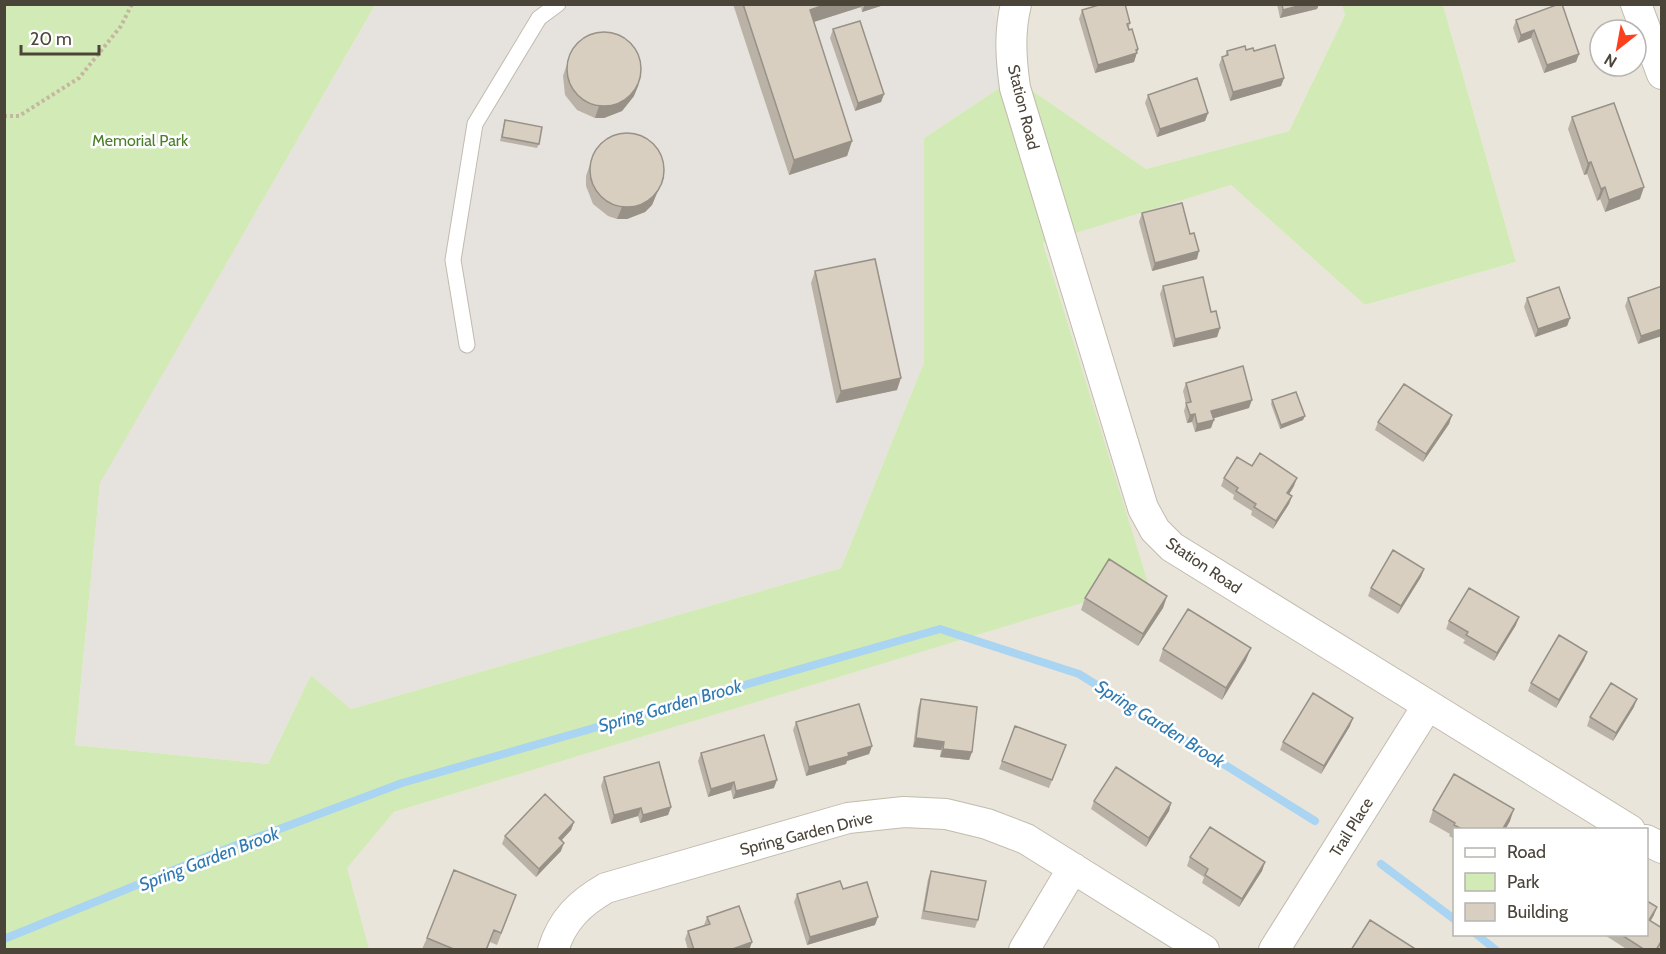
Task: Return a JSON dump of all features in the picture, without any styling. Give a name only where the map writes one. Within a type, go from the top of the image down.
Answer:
[{"type":"street","name":"Station Road","points":[[1016,4],[1011,25],[1011,58],[1015,88],[1143,508],[1155,530],[1172,547],[1627,828]]},
{"type":"street","points":[[1636,4],[1662,74]]},
{"type":"street","name":"Trail Place","points":[[1275,950],[1428,705]]},
{"type":"street","name":"Spring Garden Drive","points":[[553,950],[557,937],[569,917],[586,900],[606,888],[863,816],[904,812],[936,814],[987,824],[1026,839],[1204,950]]},
{"type":"street","points":[[1648,841],[1662,848]]},
{"type":"street","points":[[1024,950],[1073,868]]},
{"type":"lane","points":[[467,345],[453,260],[475,124],[539,18],[558,4]]},
{"type":"path","points":[[4,116],[19,116],[79,78],[121,26],[132,4]]},
{"type":"shaded area","points":[[1342,4],[1345,15],[1289,131],[1146,169],[1014,78],[992,5]]},
{"type":"shaded area","points":[[375,5],[992,5],[1014,78],[924,138],[924,362],[841,568],[351,709],[311,675],[268,764],[75,745],[100,482]]},
{"type":"shaded area","points":[[1443,5],[1661,5],[1661,949],[368,949],[346,868],[394,812],[1147,583],[1043,242],[1231,185],[1365,305],[1516,262]]},
{"type":"green space","name":"Memorial Park","points":[[5,5],[375,5],[100,483],[75,745],[268,764],[311,675],[351,709],[841,568],[924,362],[924,138],[1014,78],[1146,169],[1289,131],[1345,15],[1342,5],[1443,5],[1516,262],[1365,305],[1231,185],[1043,243],[1148,583],[394,812],[347,868],[369,949],[5,950]]},
{"type":"building","points":[[743,4],[827,4],[810,10],[852,141],[794,160]]},
{"type":"building","points":[[1102,4],[1125,4],[1130,23],[1127,24],[1129,30],[1132,29],[1138,49],[1137,53],[1098,65],[1082,10]]},
{"type":"building","points":[[1282,4],[1305,4],[1283,10]]},
{"type":"building","points":[[1562,4],[1579,54],[1547,65],[1534,30],[1521,35],[1516,20]]},
{"type":"building","points":[[860,21],[884,94],[858,103],[833,29]]},
{"type":"building","points":[[604,32],[618,35],[630,43],[638,55],[641,69],[638,83],[630,95],[618,103],[604,106],[590,103],[578,95],[570,83],[567,69],[570,55],[578,43],[590,35]]},
{"type":"building","points":[[1275,45],[1284,78],[1233,92],[1222,57],[1228,55],[1227,51],[1245,46],[1246,50],[1253,48],[1254,51]]},
{"type":"building","points":[[1197,78],[1208,113],[1160,129],[1148,95]]},
{"type":"building","points":[[1614,103],[1644,187],[1609,200],[1605,187],[1601,189],[1591,162],[1588,163],[1572,117]]},
{"type":"building","points":[[505,120],[542,127],[539,144],[502,137]]},
{"type":"building","points":[[627,133],[641,136],[653,144],[661,156],[664,170],[661,184],[653,196],[641,204],[627,207],[613,204],[601,196],[593,184],[590,170],[593,156],[601,144],[613,136]]},
{"type":"building","points":[[1182,203],[1190,234],[1194,233],[1199,251],[1155,263],[1142,213]]},
{"type":"building","points":[[875,259],[901,378],[841,391],[815,271]]},
{"type":"building","points":[[1203,277],[1211,312],[1216,311],[1220,328],[1175,339],[1163,286]]},
{"type":"building","points":[[1662,286],[1662,329],[1641,336],[1628,298]]},
{"type":"building","points":[[1559,287],[1570,318],[1538,329],[1527,298]]},
{"type":"building","points":[[1243,366],[1252,400],[1211,411],[1214,420],[1197,424],[1195,414],[1190,415],[1186,403],[1191,402],[1186,383]]},
{"type":"building","points":[[1404,384],[1452,415],[1426,454],[1378,422]]},
{"type":"building","points":[[1296,392],[1305,416],[1281,425],[1272,400]]},
{"type":"building","points":[[1260,453],[1297,478],[1287,493],[1292,496],[1276,521],[1254,507],[1256,504],[1236,491],[1238,488],[1224,478],[1237,457],[1252,466]]},
{"type":"building","points":[[1393,550],[1424,569],[1401,606],[1371,588]]},
{"type":"building","points":[[1109,559],[1167,596],[1143,634],[1085,598]]},
{"type":"building","points":[[1469,588],[1519,617],[1497,653],[1466,635],[1468,632],[1449,621]]},
{"type":"building","points":[[1188,609],[1251,648],[1226,688],[1163,649]]},
{"type":"building","points":[[1559,635],[1587,652],[1559,700],[1531,683]]},
{"type":"building","points":[[1611,683],[1637,699],[1616,733],[1590,717]]},
{"type":"building","points":[[1313,693],[1353,718],[1324,766],[1283,742]]},
{"type":"building","points":[[921,699],[977,707],[972,752],[943,749],[944,742],[916,738]]},
{"type":"building","points":[[859,704],[872,746],[848,753],[849,756],[809,767],[796,722]]},
{"type":"building","points":[[1015,726],[1066,745],[1052,780],[1002,761]]},
{"type":"building","points":[[764,735],[777,780],[736,791],[734,782],[711,789],[701,753]]},
{"type":"building","points":[[659,762],[671,807],[643,815],[641,808],[614,815],[604,777]]},
{"type":"building","points":[[1116,767],[1171,803],[1149,838],[1094,801]]},
{"type":"building","points":[[1454,774],[1514,809],[1503,828],[1460,828],[1433,810]]},
{"type":"building","points":[[545,794],[574,822],[559,838],[564,843],[539,869],[505,836]]},
{"type":"building","points":[[1210,827],[1265,862],[1242,899],[1205,875],[1208,869],[1190,857]]},
{"type":"building","points":[[454,870],[516,895],[501,933],[494,930],[486,950],[456,950],[427,938]]},
{"type":"building","points":[[931,871],[986,881],[978,920],[924,911]]},
{"type":"building","points":[[840,881],[843,889],[867,882],[878,917],[810,937],[797,894]]},
{"type":"building","points":[[1648,902],[1657,907],[1649,920],[1662,928],[1662,940],[1656,950],[1645,950],[1623,936],[1648,936]]},
{"type":"building","points":[[739,906],[752,942],[730,950],[694,950],[688,931],[710,924],[707,917]]},
{"type":"building","points":[[1370,920],[1417,950],[1351,950]]},
{"type":"waterway","name":"Spring Garden Brook","points":[[4,939],[213,854],[402,783],[940,629],[1079,674],[1315,821]]},
{"type":"waterway","name":"Spring Garden Brook","points":[[1381,864],[1453,918]]},
{"type":"waterway","name":"Spring Garden Brook","points":[[1478,936],[1496,950]]}]
